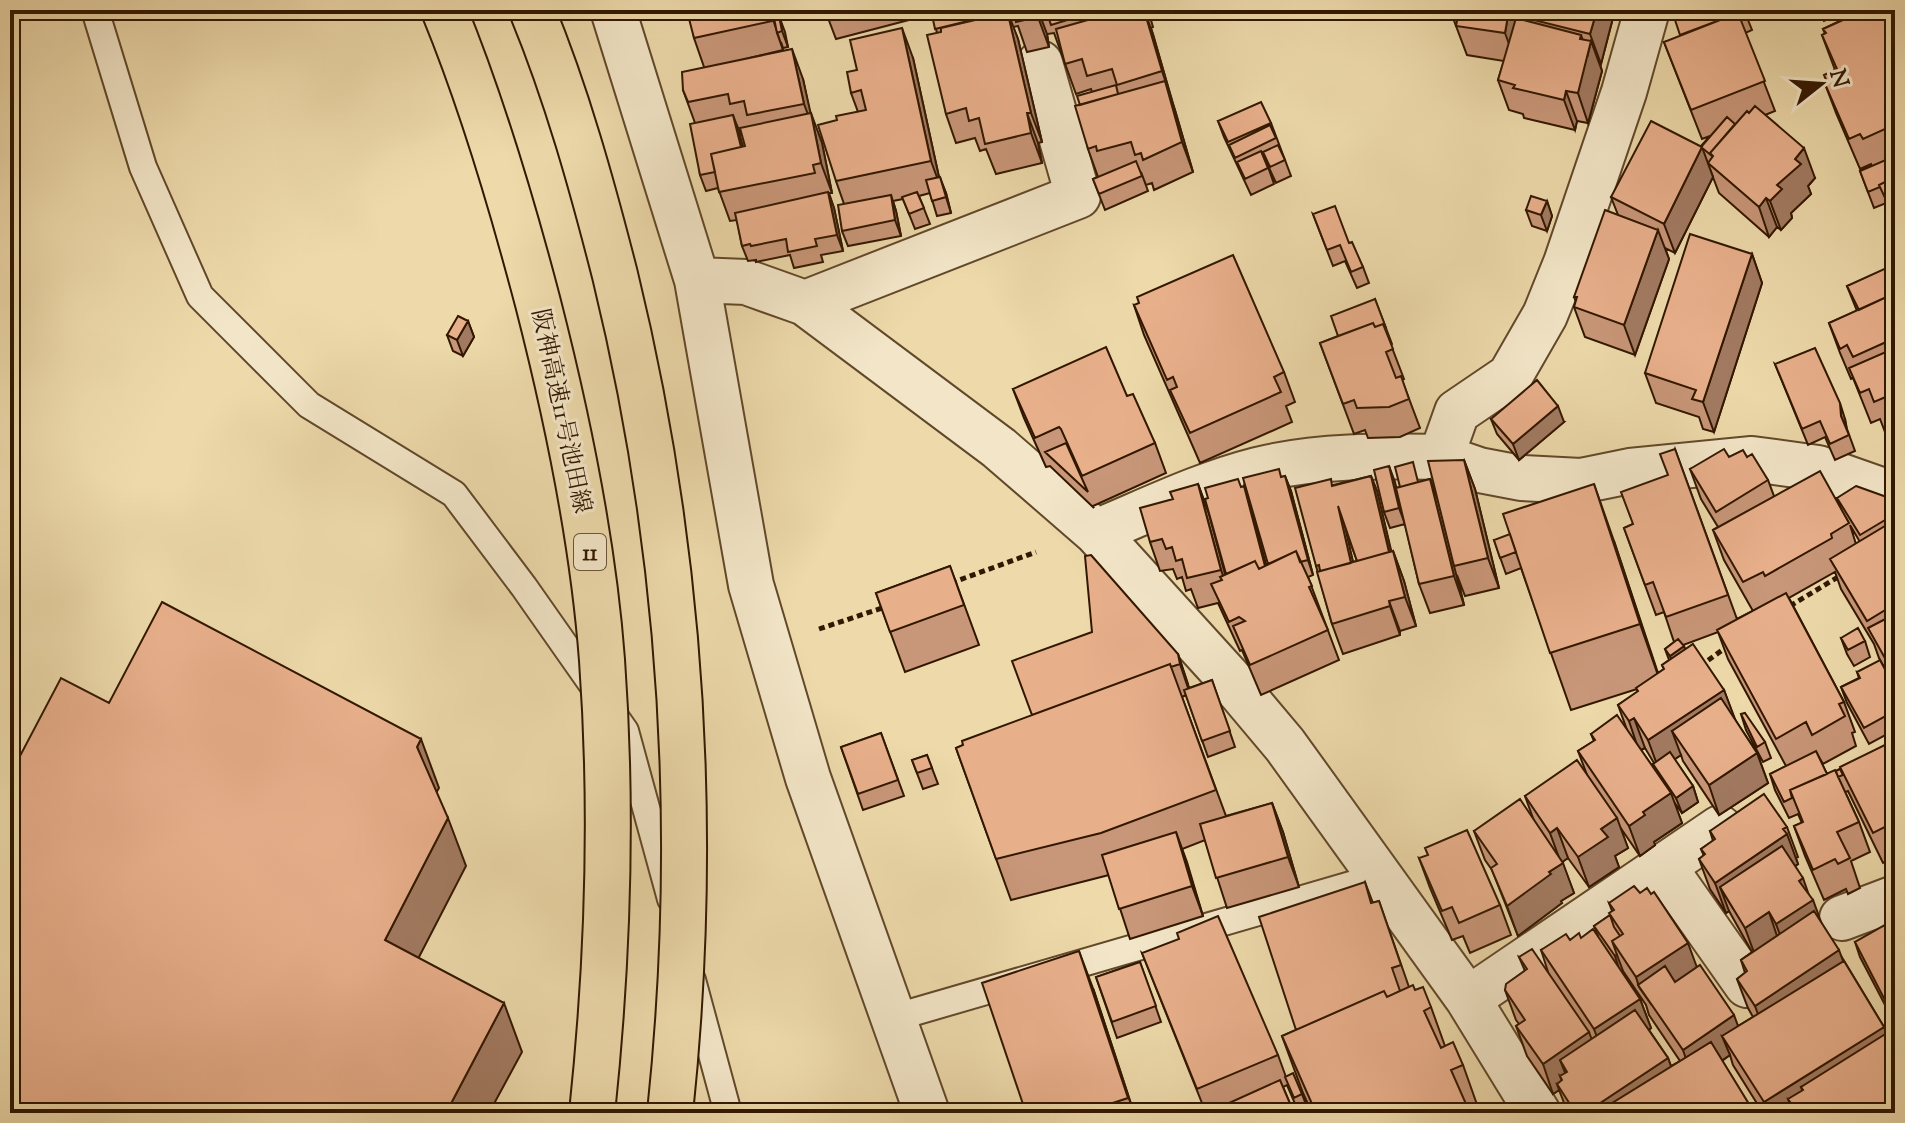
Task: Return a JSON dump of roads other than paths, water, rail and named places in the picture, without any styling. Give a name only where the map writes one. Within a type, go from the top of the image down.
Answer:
[{"type":"highway","name":"阪神高速11号池田線","points":[[444,10],[469,70],[515,216],[557,376],[587,525],[602,658],[608,772],[604,979],[592,1113]]},
{"type":"highway","points":[[532,10],[595,196],[636,360],[662,511],[677,651],[685,768],[681,1002],[670,1113]]},
{"type":"street","points":[[613,10],[697,280],[751,585],[768,645],[808,778],[927,1113]]},
{"type":"street","points":[[1441,457],[1457,412],[1510,376],[1545,315],[1566,263],[1624,92],[1647,10]]},
{"type":"street","points":[[805,303],[1078,196],[1040,63]]},
{"type":"street","points":[[697,280],[746,282],[805,303],[999,448],[1096,532],[1227,676],[1285,745],[1468,999],[1538,1113]]},
{"type":"street","points":[[1096,532],[1209,485],[1259,470],[1307,462],[1382,456],[1441,457],[1479,470],[1521,478],[1581,481],[1630,471],[1752,459],[1818,468],[1895,495]]},
{"type":"street","points":[[1468,999],[1720,828]]},
{"type":"street","points":[[1664,867],[1747,985]]},
{"type":"street","points":[[1842,918],[1895,898]]},
{"type":"lane","points":[[95,10],[143,167],[200,296],[309,405],[454,494],[625,731],[728,1113]]},
{"type":"lane","points":[[893,1018],[1382,876]]}]
